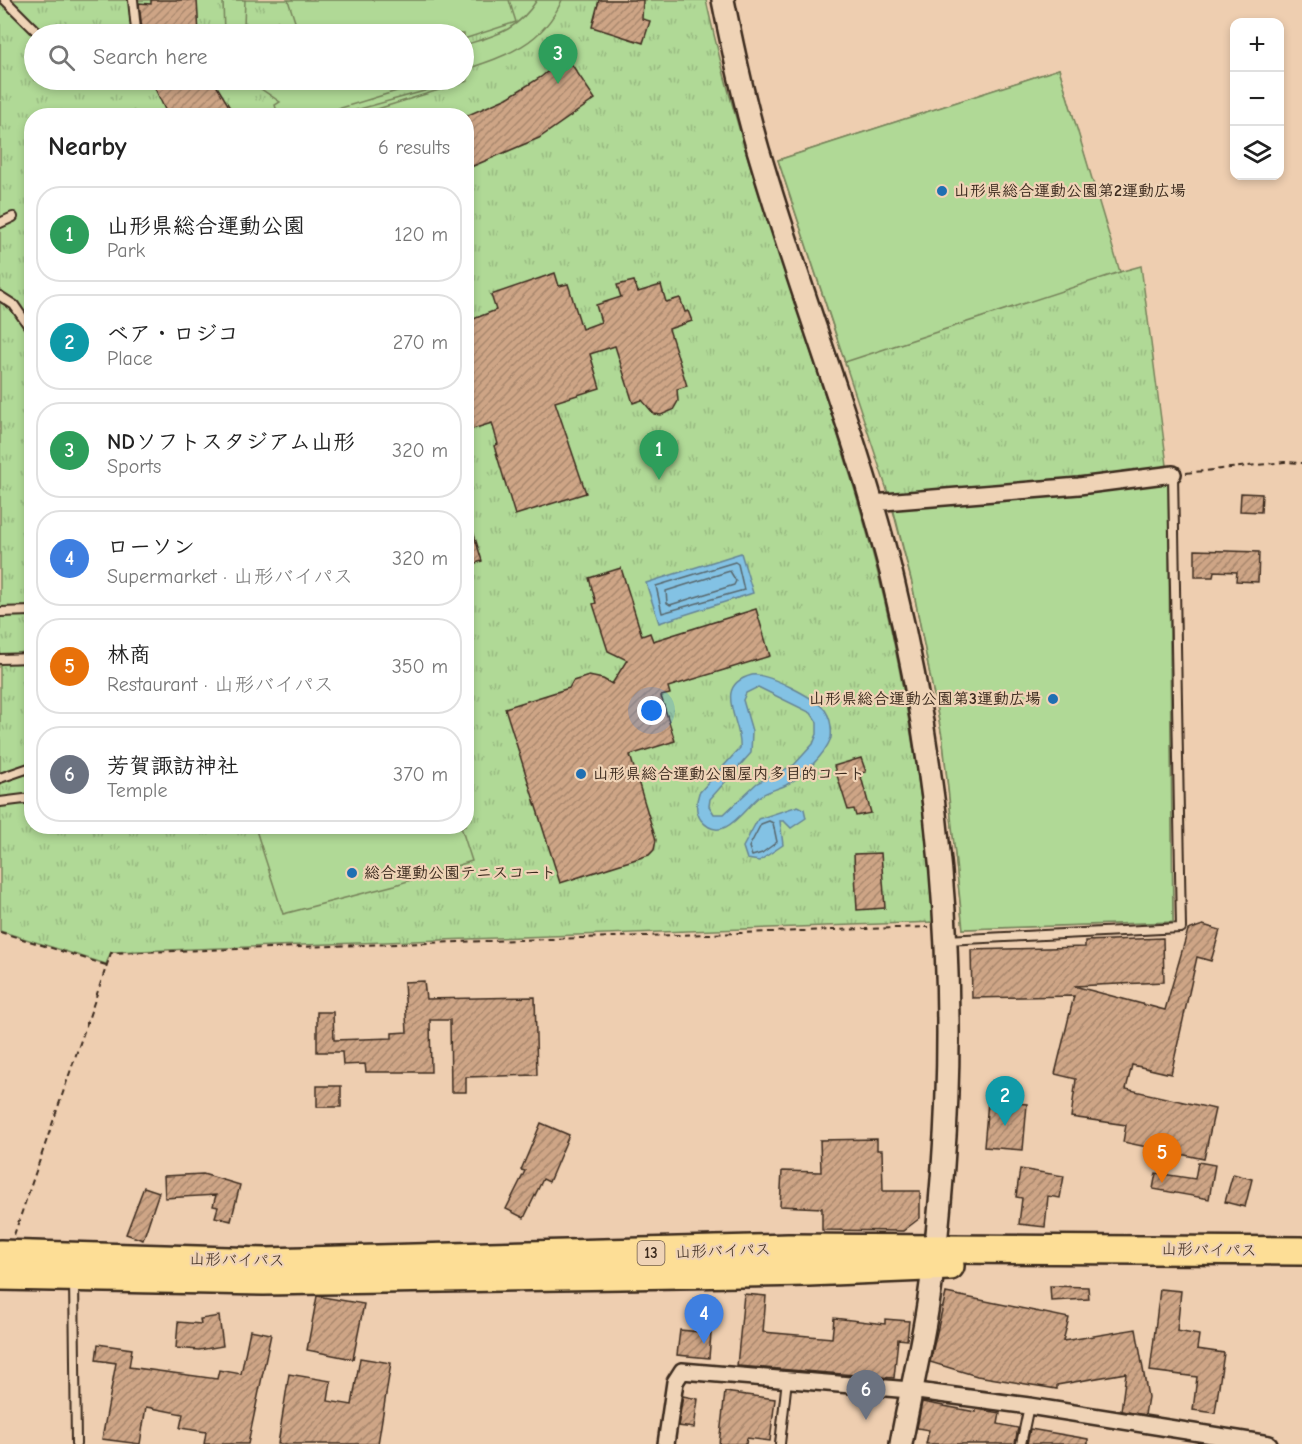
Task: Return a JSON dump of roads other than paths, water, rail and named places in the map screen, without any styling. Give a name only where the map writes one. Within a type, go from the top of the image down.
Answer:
[{"type":"highway","name":"山形バイパス","points":[[2,1262],[266,1262],[788,1248],[1107,1266],[1302,1270]]},
{"type":"highway","name":"山形バイパス","points":[[2,1262],[74,1279],[275,1281],[808,1272],[933,1257],[1302,1251]]},
{"type":"street","points":[[723,0],[762,164],[839,392],[872,503],[904,628],[925,742],[940,867],[948,1040],[943,1164],[933,1257],[925,1324],[901,1444]]},
{"type":"street","points":[[872,503],[1173,474]]},
{"type":"street","points":[[666,1444],[675,1382],[682,1371],[910,1390],[1029,1406],[1269,1444]]},
{"type":"lane","points":[[5,0],[29,24]]},
{"type":"lane","points":[[133,0],[135,24]]},
{"type":"lane","points":[[0,223],[14,217]]},
{"type":"lane","points":[[0,296],[14,305],[24,319]]},
{"type":"lane","points":[[944,933],[1181,928],[1173,474]]},
{"type":"lane","points":[[0,612],[24,611]]},
{"type":"lane","points":[[0,659],[24,658]]},
{"type":"lane","points":[[0,778],[24,770]]},
{"type":"lane","points":[[0,802],[24,799]]},
{"type":"lane","points":[[74,1279],[76,1444]]},
{"type":"lane","points":[[780,1444],[787,1379]]},
{"type":"lane","points":[[1021,1444],[1029,1406]]},
{"type":"water","points":[[741,553],[753,593],[659,623],[646,583]]},
{"type":"water","points":[[759,675],[791,687],[812,699],[827,713],[831,724],[831,738],[818,758],[799,776],[786,785],[760,796],[733,822],[717,829],[709,827],[701,820],[697,810],[697,800],[699,793],[740,748],[731,696],[733,688],[740,680]],"holes":[[[758,687],[811,713],[817,722],[817,734],[813,744],[794,765],[757,783],[724,814],[714,814],[709,806],[710,799],[751,753],[752,731],[743,700],[746,693]]]},
{"type":"water","points":[[798,806],[804,809],[806,818],[791,828],[784,821],[780,821],[783,845],[759,861],[747,859],[743,847],[758,819]]},
{"type":"place","name":"NDソフトスタジアム山形","points":[[558,84]]},
{"type":"place","name":"山形県総合運動公園第2運動広場","points":[[942,191]]},
{"type":"place","name":"山形県総合運動公園","points":[[659,480]]},
{"type":"place","name":"山形県総合運動公園第3運動広場","points":[[1053,699]]},
{"type":"place","name":"山形県総合運動公園屋内多目的コート","points":[[581,774]]},
{"type":"place","name":"総合運動公園テニスコート","points":[[352,873]]},
{"type":"place","name":"ベア・ロジコ","points":[[1005,1126]]},
{"type":"place","name":"林商","points":[[1162,1183]]},
{"type":"place","name":"ローソン","points":[[704,1344]]},
{"type":"place","name":"芳賀諏訪神社","points":[[866,1420]]}]
